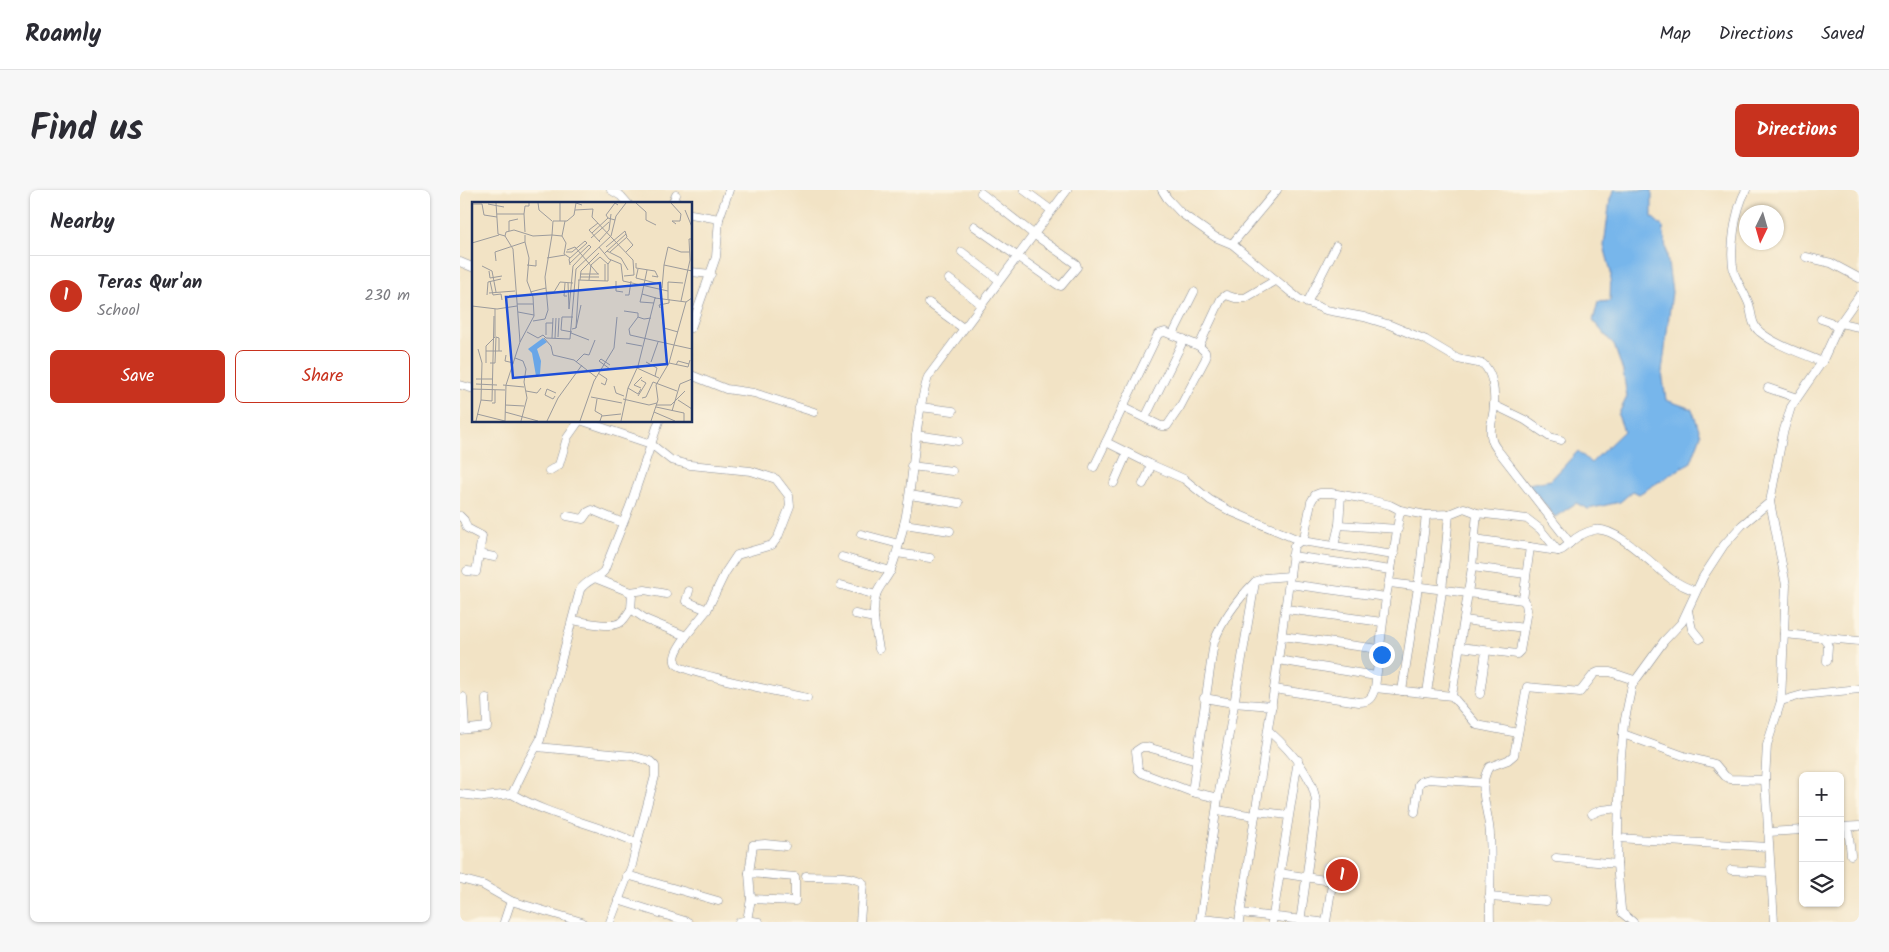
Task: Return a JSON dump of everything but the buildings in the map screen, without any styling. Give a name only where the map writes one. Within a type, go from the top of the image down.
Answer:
[{"type":"street","points":[[611,190],[626,202]]},
{"type":"street","points":[[692,325],[716,257],[718,219],[729,190]]},
{"type":"street","points":[[1024,190],[1051,210]]},
{"type":"street","points":[[880,649],[874,618],[876,595],[891,571],[904,524],[910,495],[911,466],[920,407],[928,377],[1067,190]]},
{"type":"street","points":[[1162,190],[1167,198],[1188,219],[1215,237],[1232,244],[1299,299],[1326,310],[1364,317],[1390,325],[1426,340],[1458,359],[1483,364],[1491,376],[1494,405],[1490,433],[1494,446],[1570,543]]},
{"type":"street","points":[[1232,244],[1277,190]]},
{"type":"street","points":[[1746,190],[1739,208],[1732,257],[1735,276],[1746,296],[1754,324],[1760,332],[1774,340],[1822,362]]},
{"type":"street","points":[[974,226],[1059,286],[1077,267],[1076,264],[1033,234],[981,193]]},
{"type":"street","points":[[673,202],[676,196]]},
{"type":"street","points":[[692,214],[718,219]]},
{"type":"street","points":[[1307,303],[1336,246]]},
{"type":"street","points":[[962,252],[999,280]]},
{"type":"street","points":[[1806,257],[1831,263],[1859,278]]},
{"type":"street","points":[[460,262],[472,267]]},
{"type":"street","points":[[692,272],[711,274]]},
{"type":"street","points":[[949,279],[981,304]]},
{"type":"street","points":[[1199,346],[1221,299],[1226,295],[1245,298],[1276,280]]},
{"type":"street","points":[[1173,334],[1194,292]]},
{"type":"street","points":[[1774,922],[1765,780],[1767,745],[1781,701],[1786,584],[1770,502],[1782,433],[1788,414],[1822,362],[1839,326],[1859,296]]},
{"type":"street","points":[[929,303],[963,328]]},
{"type":"street","points":[[1821,319],[1839,326],[1859,327]]},
{"type":"street","points":[[1094,467],[1122,407],[1158,334],[1165,332],[1173,334],[1199,346],[1205,352],[1206,358],[1167,426],[1161,426],[1122,407]]},
{"type":"street","points":[[1146,418],[1184,339]]},
{"type":"street","points":[[692,375],[726,389],[754,394],[814,412]]},
{"type":"street","points":[[1768,388],[1797,398]]},
{"type":"street","points":[[1494,405],[1525,420],[1550,437],[1562,440]]},
{"type":"street","points":[[920,407],[953,411]]},
{"type":"street","points":[[549,470],[559,465],[567,438],[578,422]]},
{"type":"street","points":[[587,422],[651,444],[671,460],[690,465],[751,471],[776,479],[789,496],[790,506],[778,537],[772,544],[737,555],[725,573],[707,610],[686,636],[674,661],[676,666],[683,669],[807,698]]},
{"type":"street","points":[[512,794],[537,747],[555,690],[580,590],[589,580],[604,571],[624,523],[658,422]]},
{"type":"street","points":[[916,435],[958,441]]},
{"type":"street","points":[[1106,442],[1184,479],[1210,500],[1230,511],[1301,541],[1394,555]]},
{"type":"street","points":[[1114,482],[1127,453]]},
{"type":"street","points":[[1143,484],[1149,472],[1150,464]]},
{"type":"street","points":[[911,466],[952,471]]},
{"type":"street","points":[[1239,922],[1272,706],[1292,556],[1294,546],[1301,541],[1307,528],[1312,498],[1320,493],[1341,495],[1384,503],[1400,510],[1426,515],[1449,514],[1464,508],[1477,513],[1530,521],[1544,533],[1558,552]]},
{"type":"street","points":[[910,495],[959,503]]},
{"type":"street","points":[[1334,546],[1339,524],[1341,495]]},
{"type":"street","points":[[1633,922],[1622,913],[1621,909],[1617,838],[1623,734],[1634,680],[1644,670],[1664,641],[1682,622],[1695,591],[1724,545],[1742,525],[1770,502]]},
{"type":"street","points":[[568,516],[583,519],[589,511],[594,510],[624,523]]},
{"type":"street","points":[[1274,689],[1359,702],[1369,700],[1373,696],[1382,622],[1390,583],[1400,510]]},
{"type":"street","points":[[1452,696],[1472,567],[1477,513]]},
{"type":"street","points":[[1427,693],[1442,590],[1449,514]]},
{"type":"street","points":[[1402,691],[1418,588],[1426,515]]},
{"type":"street","points":[[460,516],[467,528],[482,536],[476,572],[467,571]]},
{"type":"street","points":[[904,524],[950,531]]},
{"type":"street","points":[[1339,524],[1398,529]]},
{"type":"street","points":[[1475,539],[1558,552],[1592,530],[1605,530],[1613,533],[1670,578],[1695,591]]},
{"type":"street","points":[[861,534],[899,544]]},
{"type":"street","points":[[1460,647],[1519,653],[1527,610],[1523,600],[1530,548]]},
{"type":"street","points":[[897,553],[930,558]]},
{"type":"street","points":[[479,554],[494,556]]},
{"type":"street","points":[[1292,556],[1391,570]]},
{"type":"street","points":[[842,557],[891,571]]},
{"type":"street","points":[[1472,567],[1526,574]]},
{"type":"street","points":[[595,578],[630,592],[645,590],[666,594]]},
{"type":"street","points":[[1192,792],[1204,698],[1214,642],[1218,630],[1236,601],[1254,582],[1264,578],[1289,580],[1386,597]]},
{"type":"street","points":[[1232,922],[1201,920],[1218,798],[1254,582]]},
{"type":"street","points":[[1390,583],[1523,600]]},
{"type":"street","points":[[841,585],[876,595]]},
{"type":"street","points":[[689,590],[686,601],[707,610]]},
{"type":"street","points":[[573,620],[608,625],[620,623],[632,609],[632,595],[630,592]]},
{"type":"street","points":[[632,609],[642,617],[686,636]]},
{"type":"street","points":[[1286,609],[1382,622]]},
{"type":"street","points":[[1688,611],[1692,629],[1700,639]]},
{"type":"street","points":[[855,614],[874,618]]},
{"type":"street","points":[[1464,620],[1524,628]]},
{"type":"street","points":[[1784,634],[1859,641]]},
{"type":"street","points":[[1282,636],[1380,649]]},
{"type":"street","points":[[1824,637],[1828,646],[1827,661]]},
{"type":"street","points":[[1480,694],[1486,650]]},
{"type":"street","points":[[1278,660],[1376,676]]},
{"type":"street","points":[[1490,922],[1490,834],[1484,783],[1489,767],[1508,760],[1514,755],[1527,687],[1580,692],[1594,674],[1603,671],[1634,680]]},
{"type":"street","points":[[1375,688],[1452,696],[1477,725],[1518,733]]},
{"type":"street","points":[[1781,701],[1802,695],[1859,689]]},
{"type":"street","points":[[462,697],[462,730],[487,727],[486,698]]},
{"type":"street","points":[[1204,698],[1233,703],[1272,706]]},
{"type":"street","points":[[1268,730],[1298,760],[1315,794],[1316,802],[1300,921]]},
{"type":"street","points":[[1623,734],[1674,753],[1715,764],[1730,779],[1765,780]]},
{"type":"street","points":[[537,747],[632,756],[650,761],[656,766],[656,776],[632,865],[610,922]]},
{"type":"street","points":[[1197,761],[1146,747],[1136,751],[1138,769],[1142,773],[1192,792],[1218,798]]},
{"type":"street","points":[[1273,920],[1288,814],[1298,760]]},
{"type":"street","points":[[1415,812],[1419,784],[1422,781],[1429,779],[1484,783]]},
{"type":"street","points":[[460,794],[484,797],[512,794],[539,808],[578,820],[637,843]]},
{"type":"street","points":[[1592,814],[1601,810],[1619,808]]},
{"type":"street","points":[[1217,810],[1288,814]]},
{"type":"street","points":[[1851,855],[1844,827],[1859,826]]},
{"type":"street","points":[[1768,832],[1799,830]]},
{"type":"street","points":[[1617,838],[1768,847]]},
{"type":"street","points":[[759,922],[743,921],[751,899],[749,873],[753,844],[785,846]]},
{"type":"street","points":[[1556,858],[1617,864]]},
{"type":"street","points":[[1731,870],[1770,872]]},
{"type":"street","points":[[1280,872],[1328,879],[1332,882],[1326,922]]},
{"type":"street","points":[[749,873],[795,877],[795,901],[751,899]]},
{"type":"street","points":[[627,875],[718,902]]},
{"type":"street","points":[[806,876],[856,879],[863,882],[860,922]]},
{"type":"street","points":[[460,879],[483,885],[511,901],[582,922]]},
{"type":"street","points":[[1489,897],[1546,901]]},
{"type":"street","points":[[618,900],[688,922]]},
{"type":"street","points":[[504,922],[511,901]]},
{"type":"street","points":[[1241,913],[1273,920],[1320,922]]},
{"type":"shaded area","points":[[1327,865],[1352,869],[1350,882],[1325,877]]},
{"type":"water","points":[[1614,190],[1652,190],[1652,217],[1663,227],[1672,292],[1662,372],[1666,400],[1692,409],[1701,435],[1691,462],[1639,494],[1633,491],[1620,502],[1588,509],[1576,503],[1555,517],[1528,484],[1551,480],[1578,451],[1591,463],[1624,431],[1618,415],[1627,397],[1623,371],[1614,345],[1593,321],[1598,302],[1610,301],[1611,272],[1604,246],[1610,199]]},
{"type":"place","name":"Teras Qur'an","points":[[1342,875]]}]
